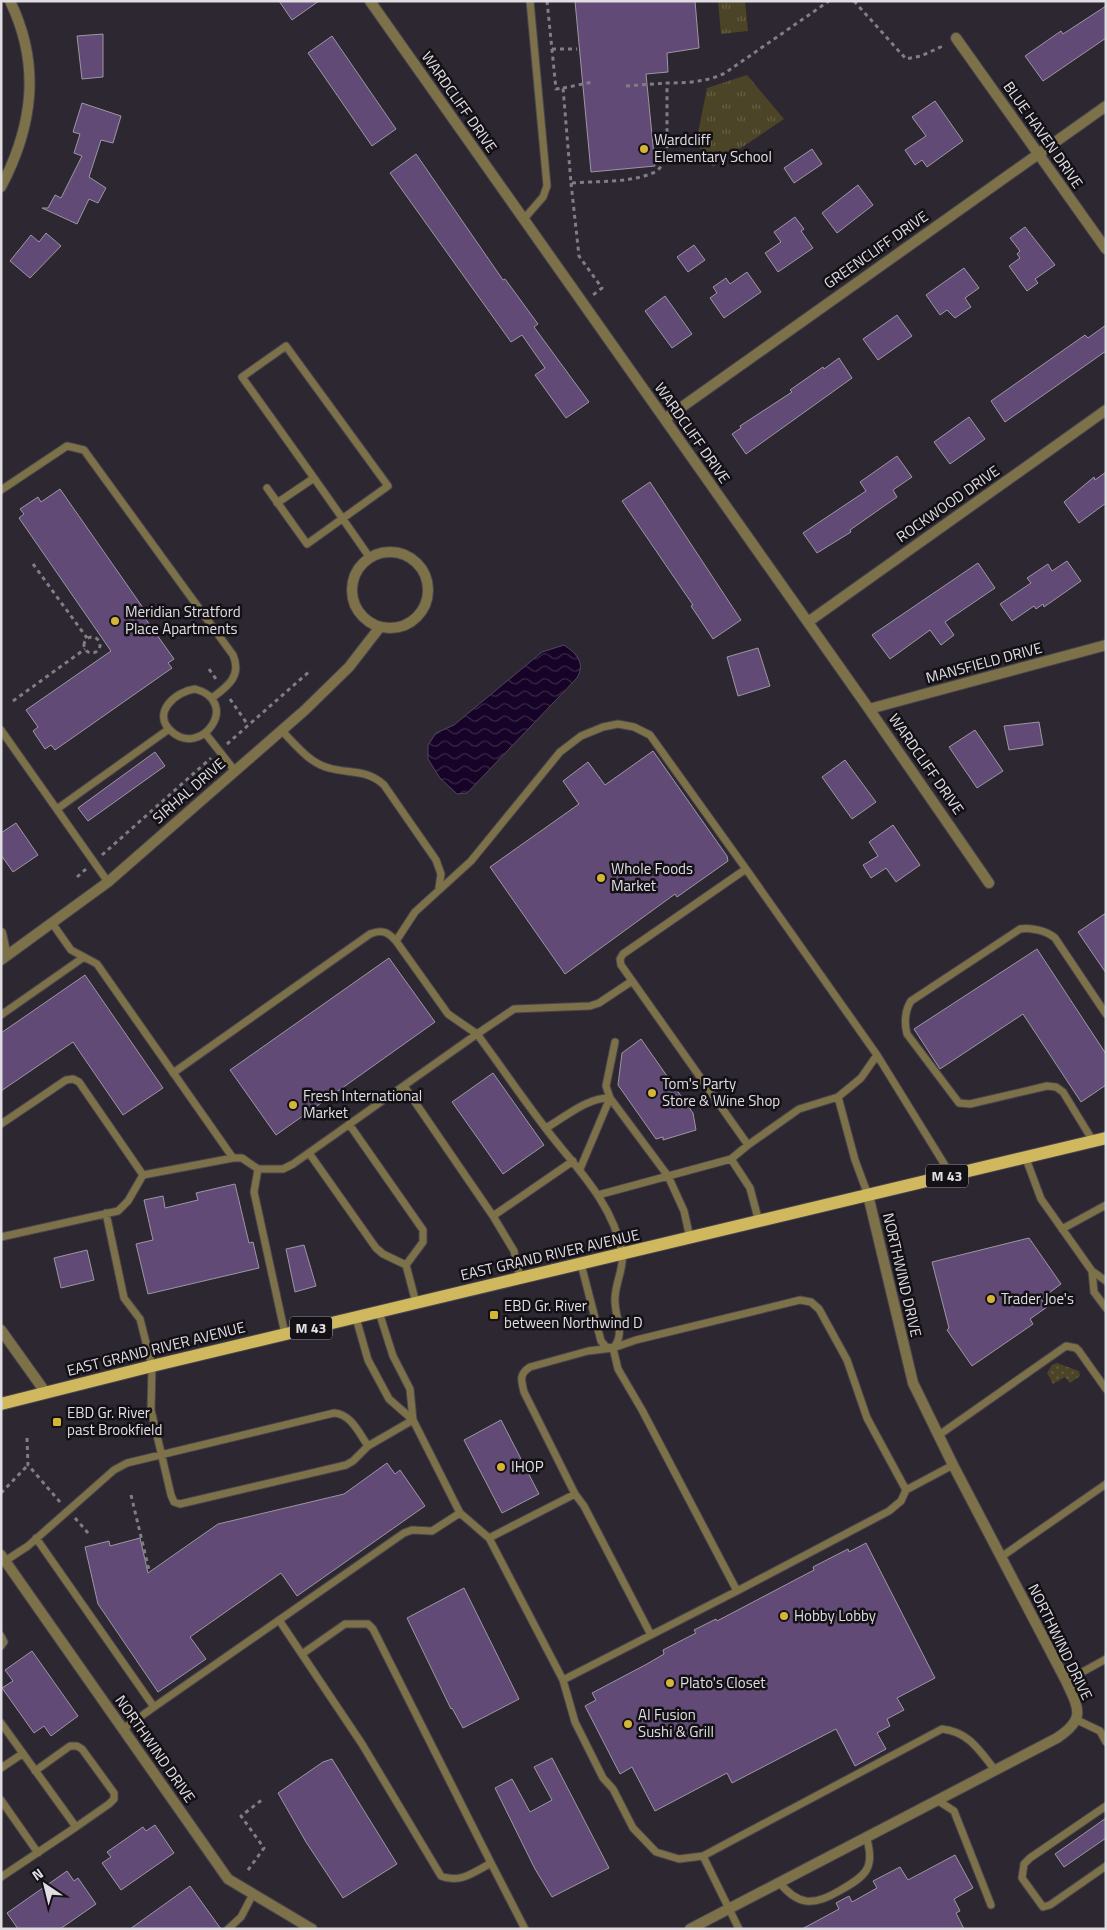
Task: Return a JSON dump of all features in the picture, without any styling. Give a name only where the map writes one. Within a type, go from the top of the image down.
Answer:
[{"type":"main road","name":"EAST GRAND RIVER AVENUE","points":[[1,1404],[152,1366],[1106,1138]]},
{"type":"street","points":[[1,187],[17,157],[29,113],[31,75],[23,38],[10,1]]},
{"type":"street","name":"WARDCLIFF DRIVE","points":[[370,1],[808,622],[989,883]]},
{"type":"street","name":"BLUE HAVEN DRIVE","points":[[956,38],[1106,249]]},
{"type":"street","name":"GREENCLIFF DRIVE","points":[[665,419],[1106,106]]},
{"type":"street","name":"ROCKWOOD DRIVE","points":[[808,622],[1106,410]]},
{"type":"street","points":[[394,552],[406,555],[416,562],[424,572],[428,584],[428,597],[424,608],[416,618],[405,625],[393,628],[380,627],[369,622],[360,613],[354,602],[352,590],[354,577],[360,566],[370,558],[381,553],[394,552]]},
{"type":"street","name":"SIRHAL DRIVE","points":[[4,958],[108,882],[282,730],[328,689],[380,627]]},
{"type":"street","name":"MANSFIELD DRIVE","points":[[869,709],[1106,646]]},
{"type":"street","points":[[1,934],[4,958]]},
{"type":"street","name":"NORTHWIND DRIVE","points":[[690,1929],[1057,1738],[1070,1730],[1077,1720],[1076,1702],[1066,1680],[953,1465],[913,1383],[868,1195]]},
{"type":"street","points":[[1,1330],[46,1393]]},
{"type":"street","name":"NORTHWIND DRIVE","points":[[3,1558],[228,1879],[312,1929]]},
{"type":"lane","points":[[523,220],[543,197],[547,186],[530,1]]},
{"type":"lane","points":[[266,488],[307,544],[342,519],[388,486],[286,346],[242,377],[314,478],[342,519],[370,558]]},
{"type":"lane","points":[[1,490],[67,446],[84,450],[233,655],[237,671],[234,680],[212,698]]},
{"type":"lane","points":[[277,503],[314,478]]},
{"type":"lane","points":[[194,688],[205,691],[212,698],[216,716],[213,724],[205,733],[195,738],[184,738],[169,729],[164,720],[165,711],[169,702],[177,695],[185,690],[194,688]]},
{"type":"lane","points":[[396,941],[410,918],[471,860],[560,752],[581,736],[603,727],[618,724],[634,726],[650,734],[746,868],[877,1055],[951,1176]]},
{"type":"lane","points":[[57,809],[169,729]]},
{"type":"lane","points":[[1,730],[108,882]]},
{"type":"lane","points":[[282,730],[315,763],[329,768],[362,772],[375,777],[384,785],[436,860],[440,874],[440,888]]},
{"type":"lane","points":[[205,733],[235,771]]},
{"type":"lane","points":[[746,868],[623,954],[620,959],[620,965],[748,1145]]},
{"type":"lane","points":[[52,923],[71,950],[97,964],[233,1158]]},
{"type":"lane","points":[[1093,1141],[1063,1092],[1056,1087],[1047,1086],[970,1104],[959,1103],[907,1034],[905,1026],[907,1006],[911,1001],[1020,929],[1026,928],[1051,934],[1055,938],[1106,1014]]},
{"type":"lane","points":[[173,1073],[370,934],[384,931],[396,941],[448,1014],[477,1034],[598,1195],[615,1227],[622,1254],[614,1298],[620,1335],[618,1342],[613,1348]]},
{"type":"lane","points":[[1,1015],[84,956]]},
{"type":"lane","points":[[1,1237],[106,1213],[124,1207],[142,1176],[233,1158],[242,1158],[258,1169],[283,1169],[309,1153],[514,1009],[590,1006],[599,1003],[632,980]]},
{"type":"lane","points":[[615,1042],[606,1086],[610,1098],[668,1176],[684,1211],[690,1238]]},
{"type":"lane","points":[[598,1195],[731,1159],[799,1109],[838,1097],[861,1078],[877,1055]]},
{"type":"lane","points":[[1,1124],[66,1080],[73,1079],[79,1082],[142,1176]]},
{"type":"lane","points":[[404,1086],[493,1216],[514,1252],[520,1278]]},
{"type":"lane","points":[[838,1097],[855,1160],[868,1195]]},
{"type":"lane","points":[[546,1128],[590,1102],[600,1098],[610,1098]]},
{"type":"lane","points":[[580,1169],[610,1098]]},
{"type":"lane","points":[[349,1124],[423,1230],[425,1236],[423,1242],[406,1265]]},
{"type":"lane","points":[[309,1153],[376,1248],[383,1254],[406,1265],[416,1303]]},
{"type":"lane","points":[[1025,1156],[1041,1199],[1092,1271],[1106,1281]]},
{"type":"lane","points":[[731,1159],[750,1188],[759,1222]]},
{"type":"lane","points":[[493,1216],[573,1161]]},
{"type":"lane","points":[[258,1169],[254,1192],[285,1334]]},
{"type":"lane","points":[[1062,1229],[1106,1205]]},
{"type":"lane","points":[[106,1213],[124,1298],[140,1320],[152,1366],[151,1410],[174,1502],[180,1504],[346,1465],[353,1461],[368,1446],[412,1420]]},
{"type":"lane","points":[[581,1264],[601,1341],[606,1346],[613,1348]]},
{"type":"lane","points":[[1092,1271],[1094,1292],[1106,1308]]},
{"type":"lane","points":[[651,1634],[584,1506],[575,1494],[524,1392],[521,1378],[523,1371],[530,1366],[588,1351],[613,1348],[651,1336],[800,1300],[811,1302],[819,1309],[847,1360],[867,1418],[906,1490]]},
{"type":"lane","points":[[379,1312],[393,1356],[410,1389],[412,1420]]},
{"type":"lane","points":[[356,1318],[368,1360],[389,1399],[412,1420],[460,1513],[489,1538],[563,1680],[575,1722],[603,1778],[613,1789],[633,1828],[656,1852],[679,1859],[702,1856],[942,1729],[957,1731],[970,1740],[995,1770]]},
{"type":"lane","points":[[938,1435],[1066,1346],[1076,1348],[1079,1351],[1106,1389]]},
{"type":"lane","points":[[613,1348],[622,1376],[642,1410],[737,1591]]},
{"type":"lane","points":[[3,1558],[36,1538],[114,1470],[127,1463],[334,1413],[343,1414],[348,1418],[368,1446]]},
{"type":"lane","points":[[563,1680],[889,1511],[901,1501],[906,1490],[953,1465]]},
{"type":"lane","points":[[1001,1557],[1106,1484]]},
{"type":"lane","points":[[489,1538],[575,1494]]},
{"type":"lane","points":[[123,1729],[404,1533],[412,1530],[432,1531],[460,1513]]},
{"type":"lane","points":[[36,1538],[154,1707]]},
{"type":"lane","points":[[280,1620],[362,1744],[441,1876],[450,1880],[464,1878],[490,1863]]},
{"type":"lane","points":[[302,1654],[345,1624],[368,1624],[373,1629],[490,1863],[526,1929]]},
{"type":"lane","points":[[1,1636],[4,1642],[1,1646]]},
{"type":"lane","points":[[1066,1680],[1105,1661]]},
{"type":"lane","points":[[1077,1720],[1103,1729],[1106,1742]]},
{"type":"lane","points":[[1,1723],[76,1827]]},
{"type":"lane","points":[[1,1877],[114,1799],[114,1793],[82,1749],[77,1746],[70,1746],[35,1771]]},
{"type":"lane","points":[[1,1768],[22,1754]]},
{"type":"lane","points":[[1,1800],[38,1853]]},
{"type":"lane","points":[[936,1800],[954,1811],[991,1905]]},
{"type":"lane","points":[[1106,1806],[1030,1858],[1024,1864],[1022,1878],[1043,1907],[1050,1905],[1106,1866]]},
{"type":"lane","points":[[779,1882],[789,1895],[802,1901],[822,1901],[861,1879],[868,1868],[870,1849],[866,1836]]},
{"type":"lane","points":[[702,1856],[739,1929]]},
{"type":"lane","points":[[228,1929],[240,1917],[253,1894]]},
{"type":"path","points":[[547,1],[556,89],[593,82]]},
{"type":"path","points":[[626,86],[688,83],[714,78],[725,73],[829,1]]},
{"type":"path","points":[[854,1],[906,59],[921,56],[956,38]]},
{"type":"path","points":[[552,49],[577,49]]},
{"type":"path","points":[[571,183],[630,178],[654,173],[664,164],[667,155],[667,83]]},
{"type":"path","points":[[563,88],[579,256],[602,288],[582,303]]},
{"type":"path","points":[[33,564],[87,638]]},
{"type":"path","points":[[92,636],[98,638],[100,646],[95,652],[89,653],[85,649],[84,642],[87,638],[92,636]]},
{"type":"path","points":[[13,701],[85,649]]},
{"type":"path","points":[[77,877],[311,670]]},
{"type":"path","points":[[27,1438],[28,1465],[88,1533]]},
{"type":"path","points":[[1,1493],[28,1465]]},
{"type":"path","points":[[131,1495],[149,1570]]},
{"type":"path","points":[[248,1870],[264,1848],[242,1816],[263,1799]]},
{"type":"green space","points":[[718,1],[745,1],[748,31],[721,34]]},
{"type":"green space","points":[[747,75],[784,119],[713,167],[696,143],[707,88]]},
{"type":"green space","points":[[1057,1363],[1079,1371],[1080,1376],[1070,1383],[1065,1377],[1053,1384],[1047,1373],[1052,1365]]},
{"type":"water","points":[[564,645],[579,660],[580,669],[576,679],[467,793],[457,794],[440,778],[428,759],[428,745],[436,733],[454,725],[542,652]]},
{"type":"building","points":[[279,1],[319,1],[292,20]]},
{"type":"building","points":[[575,1],[695,1],[699,48],[667,53],[668,72],[646,74],[655,166],[591,172]]},
{"type":"building","points":[[1106,6],[1106,38],[1043,81],[1025,56],[1061,31],[1063,34]]},
{"type":"building","points":[[103,34],[103,77],[82,79],[77,36]]},
{"type":"building","points":[[332,36],[396,129],[372,146],[308,53]]},
{"type":"building","points":[[935,101],[963,141],[927,167],[922,160],[915,165],[905,150],[926,136],[912,117]]},
{"type":"building","points":[[82,103],[121,116],[113,143],[101,140],[89,177],[106,188],[98,203],[89,199],[77,224],[42,208],[48,208],[55,195],[61,198],[82,156],[74,153],[80,134],[73,132]]},
{"type":"building","points":[[812,149],[822,164],[794,183],[784,168]]},
{"type":"building","points":[[416,154],[503,280],[505,279],[538,324],[534,327],[589,402],[566,418],[535,375],[545,368],[522,335],[511,342],[390,173]]},
{"type":"building","points":[[858,185],[873,205],[837,233],[822,213]]},
{"type":"building","points":[[795,217],[804,229],[801,231],[813,248],[778,272],[765,253],[781,242],[774,232]]},
{"type":"building","points":[[1025,227],[1055,265],[1035,279],[1038,283],[1027,291],[1009,266],[1020,258],[1017,254],[1020,251],[1010,238]]},
{"type":"building","points":[[46,233],[61,246],[30,278],[10,261],[31,235],[39,242]]},
{"type":"building","points":[[694,245],[705,260],[688,272],[677,257]]},
{"type":"building","points":[[964,268],[979,288],[965,298],[971,307],[955,318],[947,310],[940,315],[926,295]]},
{"type":"building","points":[[747,272],[761,292],[724,318],[710,298],[717,293],[713,287],[726,278],[730,284]]},
{"type":"building","points":[[665,296],[692,334],[672,348],[645,311]]},
{"type":"building","points":[[897,315],[912,336],[878,360],[863,339]]},
{"type":"building","points":[[1106,325],[1106,351],[1005,422],[991,401],[1085,335],[1088,338]]},
{"type":"building","points":[[839,358],[852,378],[746,454],[732,434],[741,428],[740,426],[792,392],[790,390]]},
{"type":"building","points":[[969,417],[985,439],[950,464],[934,442]]},
{"type":"building","points":[[897,456],[912,477],[893,490],[897,497],[850,530],[851,532],[817,553],[803,533],[866,491],[860,482]]},
{"type":"building","points":[[1106,472],[1106,503],[1079,523],[1064,502],[1094,477],[1095,480]]},
{"type":"building","points":[[650,482],[741,620],[713,639],[691,606],[693,605],[622,501]]},
{"type":"building","name":"Meridian Stratford Place Apartments","points":[[60,489],[148,615],[145,618],[174,659],[168,663],[172,668],[55,750],[51,745],[45,749],[33,731],[38,727],[26,710],[111,651],[19,518],[24,514],[20,509],[38,497],[41,502]]},
{"type":"building","points":[[1067,561],[1081,581],[1044,607],[1043,604],[1036,609],[1034,606],[1012,621],[1000,604],[1031,583],[1027,578],[1048,564],[1052,571]]},
{"type":"building","points":[[978,563],[995,588],[945,622],[954,635],[941,645],[930,630],[890,659],[872,635]]},
{"type":"building","points":[[758,648],[770,686],[738,696],[727,657]]},
{"type":"building","points":[[1039,722],[1043,745],[1009,750],[1004,726]]},
{"type":"building","points":[[975,730],[1003,771],[977,788],[949,747]]},
{"type":"building","name":"Whole Foods Market","points":[[653,751],[727,856],[728,861],[677,897],[675,894],[565,974],[490,867],[579,804],[563,781],[588,762],[605,785]]},
{"type":"building","points":[[155,752],[165,766],[88,821],[78,808]]},
{"type":"building","points":[[845,760],[876,802],[852,819],[822,777]]},
{"type":"building","points":[[16,823],[38,855],[13,872],[1,855],[1,833]]},
{"type":"building","points":[[893,825],[920,865],[896,882],[886,868],[871,878],[863,865],[878,856],[869,842]]},
{"type":"building","points":[[1106,913],[1106,973],[1078,932]]},
{"type":"building","points":[[1037,949],[1106,1054],[1106,1085],[1081,1102],[1023,1014],[940,1069],[914,1029]]},
{"type":"building","points":[[389,958],[435,1022],[276,1135],[230,1070]]},
{"type":"building","points":[[85,975],[163,1088],[123,1115],[73,1042],[1,1091],[1,1033]]},
{"type":"building","points":[[641,1039],[693,1113],[696,1130],[663,1140],[663,1137],[656,1139],[618,1085],[622,1053]]},
{"type":"building","points":[[493,1073],[544,1145],[503,1174],[452,1102]]},
{"type":"building","points":[[235,1184],[249,1243],[253,1242],[259,1268],[148,1294],[136,1244],[153,1240],[144,1200],[163,1196],[165,1208],[198,1200],[196,1193]]},
{"type":"building","name":"Trader Joe's","points":[[1029,1238],[1061,1284],[1041,1299],[1047,1307],[1030,1319],[1033,1324],[972,1366],[947,1330],[949,1328],[932,1262]]},
{"type":"building","points":[[304,1245],[316,1286],[295,1292],[286,1249]]},
{"type":"building","points":[[87,1250],[94,1280],[61,1288],[54,1258]]},
{"type":"building","name":"IHOP","points":[[501,1420],[539,1494],[502,1513],[464,1440]]},
{"type":"building","points":[[387,1463],[395,1474],[400,1470],[425,1506],[297,1596],[281,1573],[190,1637],[206,1659],[158,1692],[98,1604],[85,1547],[109,1541],[110,1546],[140,1538],[148,1573],[218,1524],[344,1494]]},
{"type":"building","points":[[866,1543],[935,1678],[897,1698],[904,1710],[887,1719],[890,1726],[877,1733],[886,1749],[855,1766],[836,1729],[732,1783],[727,1773],[655,1811],[632,1767],[620,1774],[585,1706],[596,1700],[592,1693],[664,1654],[663,1650],[696,1633],[694,1630],[716,1619],[717,1621],[814,1570],[813,1567],[848,1549],[849,1552]]},
{"type":"building","points":[[464,1588],[519,1699],[463,1728],[451,1709],[407,1618]]},
{"type":"building","points":[[32,1651],[78,1716],[51,1736],[44,1726],[34,1733],[2,1688],[13,1681],[5,1670]]},
{"type":"building","points":[[552,1758],[609,1868],[552,1897],[535,1869],[495,1788],[512,1779],[530,1812],[552,1800],[534,1767]]},
{"type":"building","points":[[332,1759],[397,1864],[343,1898],[306,1842],[278,1793],[323,1762]]},
{"type":"building","points":[[1106,1818],[1106,1838],[1064,1867],[1055,1854]]},
{"type":"building","points":[[155,1825],[174,1853],[121,1890],[102,1863],[111,1857],[107,1852],[143,1827],[146,1831]]},
{"type":"building","points":[[955,1855],[973,1888],[954,1899],[960,1911],[956,1913],[964,1929],[802,1929],[839,1909],[836,1903],[849,1896],[852,1902],[877,1888],[873,1881],[900,1867],[908,1880]]},
{"type":"building","points":[[67,1871],[74,1881],[78,1878],[96,1904],[60,1929],[18,1929],[7,1913]]},
{"type":"building","points":[[190,1886],[221,1929],[130,1929]]},
{"type":"place","name":"Wardcliff Elementary School","points":[[644,149]]},
{"type":"place","name":"Meridian Stratford Place Apartments","points":[[115,621]]},
{"type":"place","name":"Whole Foods Market","points":[[601,878]]},
{"type":"place","name":"Tom's Party Store & Wine Shop","points":[[652,1093]]},
{"type":"place","name":"Fresh International Market","points":[[293,1105]]},
{"type":"place","name":"Trader Joe's","points":[[991,1299]]},
{"type":"place","name":"EBD Gr. River between Northwind D","points":[[494,1315]]},
{"type":"place","name":"EBD Gr. River past Brookfield","points":[[57,1422]]},
{"type":"place","name":"IHOP","points":[[501,1467]]},
{"type":"place","name":"Hobby Lobby","points":[[784,1616]]},
{"type":"place","name":"Plato's Closet","points":[[670,1683]]},
{"type":"place","name":"AI Fusion Sushi & Grill","points":[[628,1724]]}]
